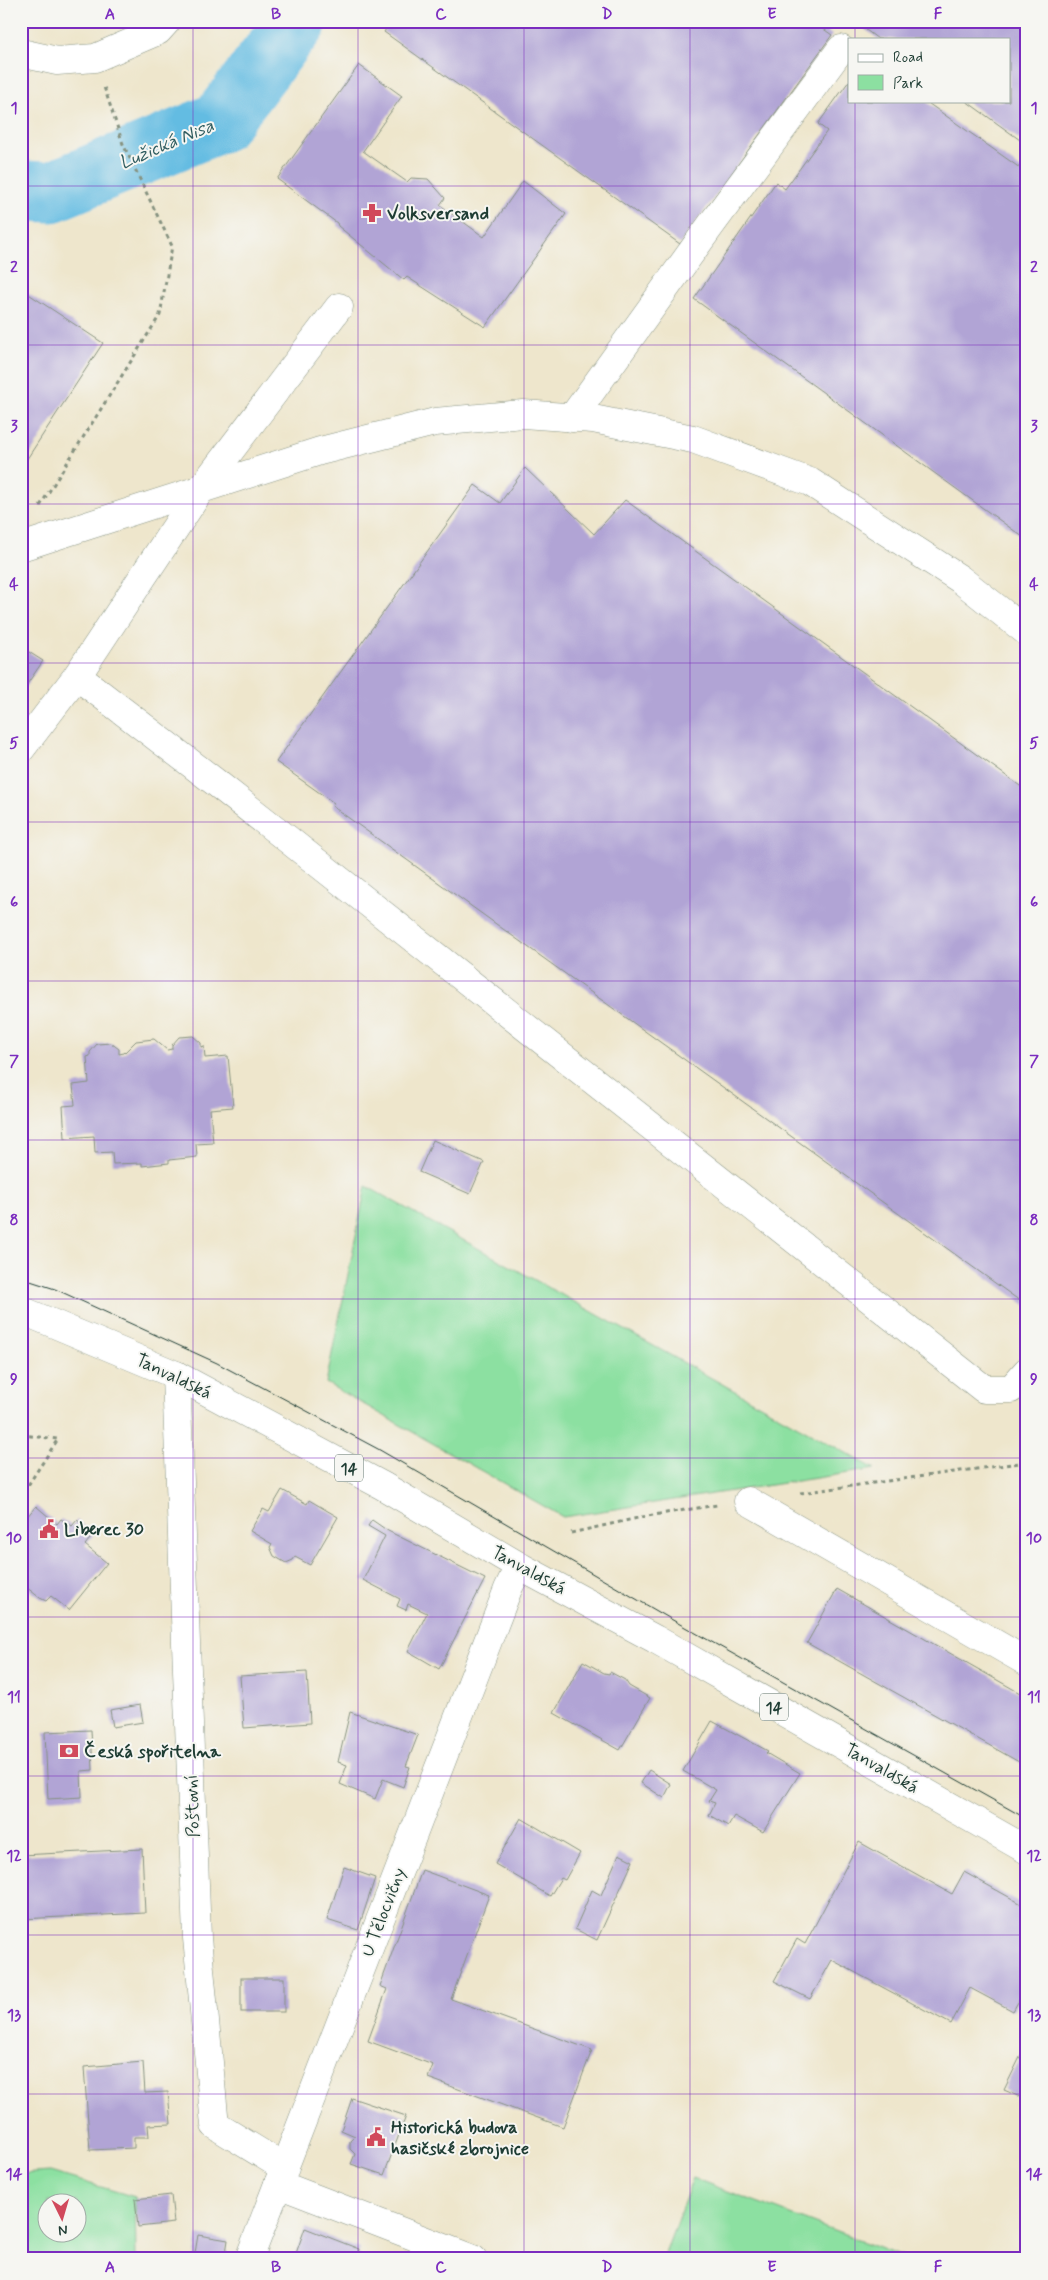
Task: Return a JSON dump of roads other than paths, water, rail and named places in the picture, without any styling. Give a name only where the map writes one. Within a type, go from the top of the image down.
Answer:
[{"type":"street","points":[[21,53],[57,61],[95,58],[158,31],[167,21]]},
{"type":"street","points":[[572,418],[710,225],[841,49]]},
{"type":"street","points":[[21,749],[76,676],[201,489],[339,307]]},
{"type":"street","points":[[21,547],[320,451],[435,422],[523,414],[572,418],[593,420],[693,439],[810,482],[960,579],[1027,632]]},
{"type":"street","points":[[76,676],[226,791],[984,1389],[1011,1389],[1027,1371]]},
{"type":"street","name":"Tanvaldská","points":[[21,1310],[176,1375],[382,1486],[519,1566],[655,1640],[1026,1849]]},
{"type":"street","name":"Poštovní","points":[[176,1375],[197,1938],[215,2125],[282,2176]]},
{"type":"street","points":[[748,1501],[1027,1662]]},
{"type":"street","name":"U Tělocvičny","points":[[249,2259],[504,1599],[519,1566]]},
{"type":"street","points":[[282,2176],[473,2259]]},
{"type":"waterway","name":"Lužická Nisa","points":[[21,191],[51,192],[220,122],[297,21]]},
{"type":"tram line","points":[[21,1278],[55,1289],[217,1363],[378,1449],[669,1618],[1027,1819]]},
{"type":"place","name":"Volksversand","points":[[372,213]]},
{"type":"place","name":"Liberec 30","points":[[49,1529]]},
{"type":"place","name":"Česká spořitelna","points":[[69,1751]]},
{"type":"place","name":"Historická budova hasičské zbrojnice","points":[[376,2137]]}]
